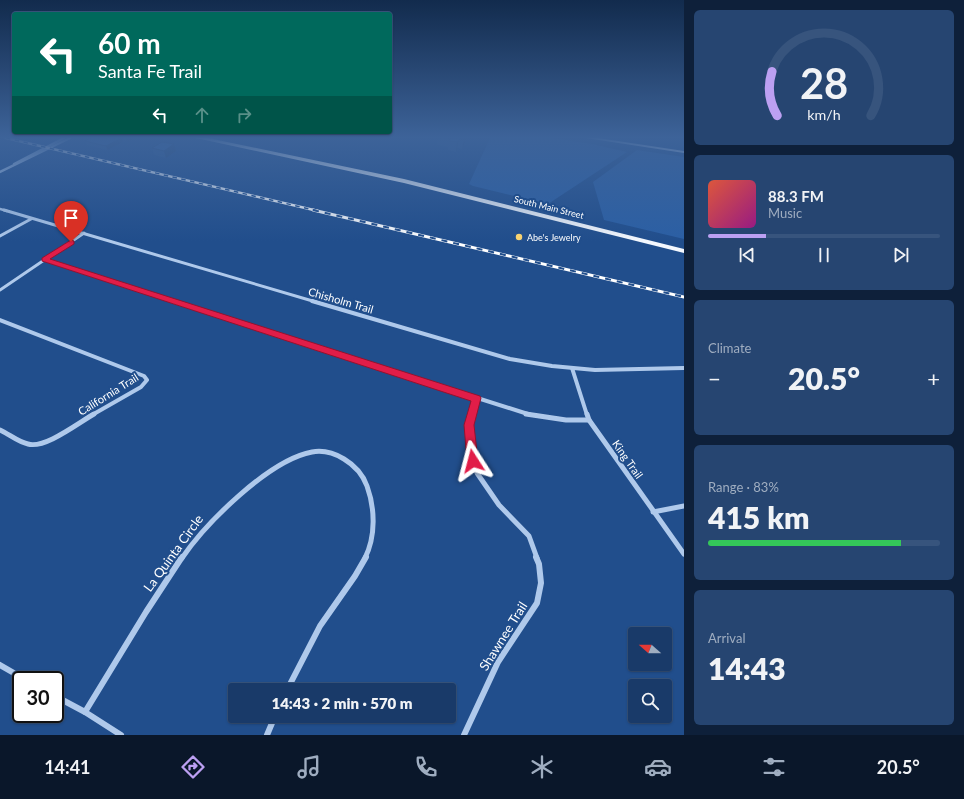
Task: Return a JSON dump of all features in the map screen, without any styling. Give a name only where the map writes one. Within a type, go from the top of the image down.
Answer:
[{"type":"main road","name":"South Main Street","points":[[363,172],[404,181],[684,251]]},
{"type":"street","name":"Chisholm Trail","points":[[0,209],[494,354],[552,366],[595,370],[684,368]]},
{"type":"street","points":[[0,236],[31,219]]},
{"type":"street","points":[[0,290],[84,233]]},
{"type":"street","points":[[45,260],[528,415],[566,420],[589,420]]},
{"type":"street","name":"California Trail","points":[[0,320],[97,356],[144,376],[147,380],[141,387],[50,440],[37,445],[27,444],[0,430]]},
{"type":"street","name":"King Trail","points":[[572,368],[589,420],[684,554]]},
{"type":"street","name":"Shawnee Trail","points":[[464,735],[498,662],[537,603],[541,583],[539,564],[529,536],[499,505],[478,474],[473,461],[469,425],[476,398]]},
{"type":"street","name":"La Quinta Circle","points":[[85,712],[151,604],[187,550],[213,519],[245,490],[276,469],[310,452],[322,451],[346,459],[355,466],[364,480],[371,498],[373,519],[370,546],[360,567],[320,627],[291,683]]},
{"type":"street","points":[[653,512],[684,506]]},
{"type":"street","points":[[0,665],[12,672]]},
{"type":"street","points":[[64,701],[85,712],[120,735]]},
{"type":"street","points":[[267,735],[272,723]]},
{"type":"shaded area","points":[[474,172],[596,172],[548,204],[469,184]]},
{"type":"shaded area","points":[[606,172],[684,172],[684,239],[604,220],[593,182]]},
{"type":"railway","points":[[153,172],[318,211]]},
{"type":"railway","points":[[313,210],[684,297]]},
{"type":"place","name":"Abe's Jewelry","points":[[519,237]]},
{"type":"route","points":[[71,242],[45,260],[125,284],[476,398],[469,425],[473,461]]}]
